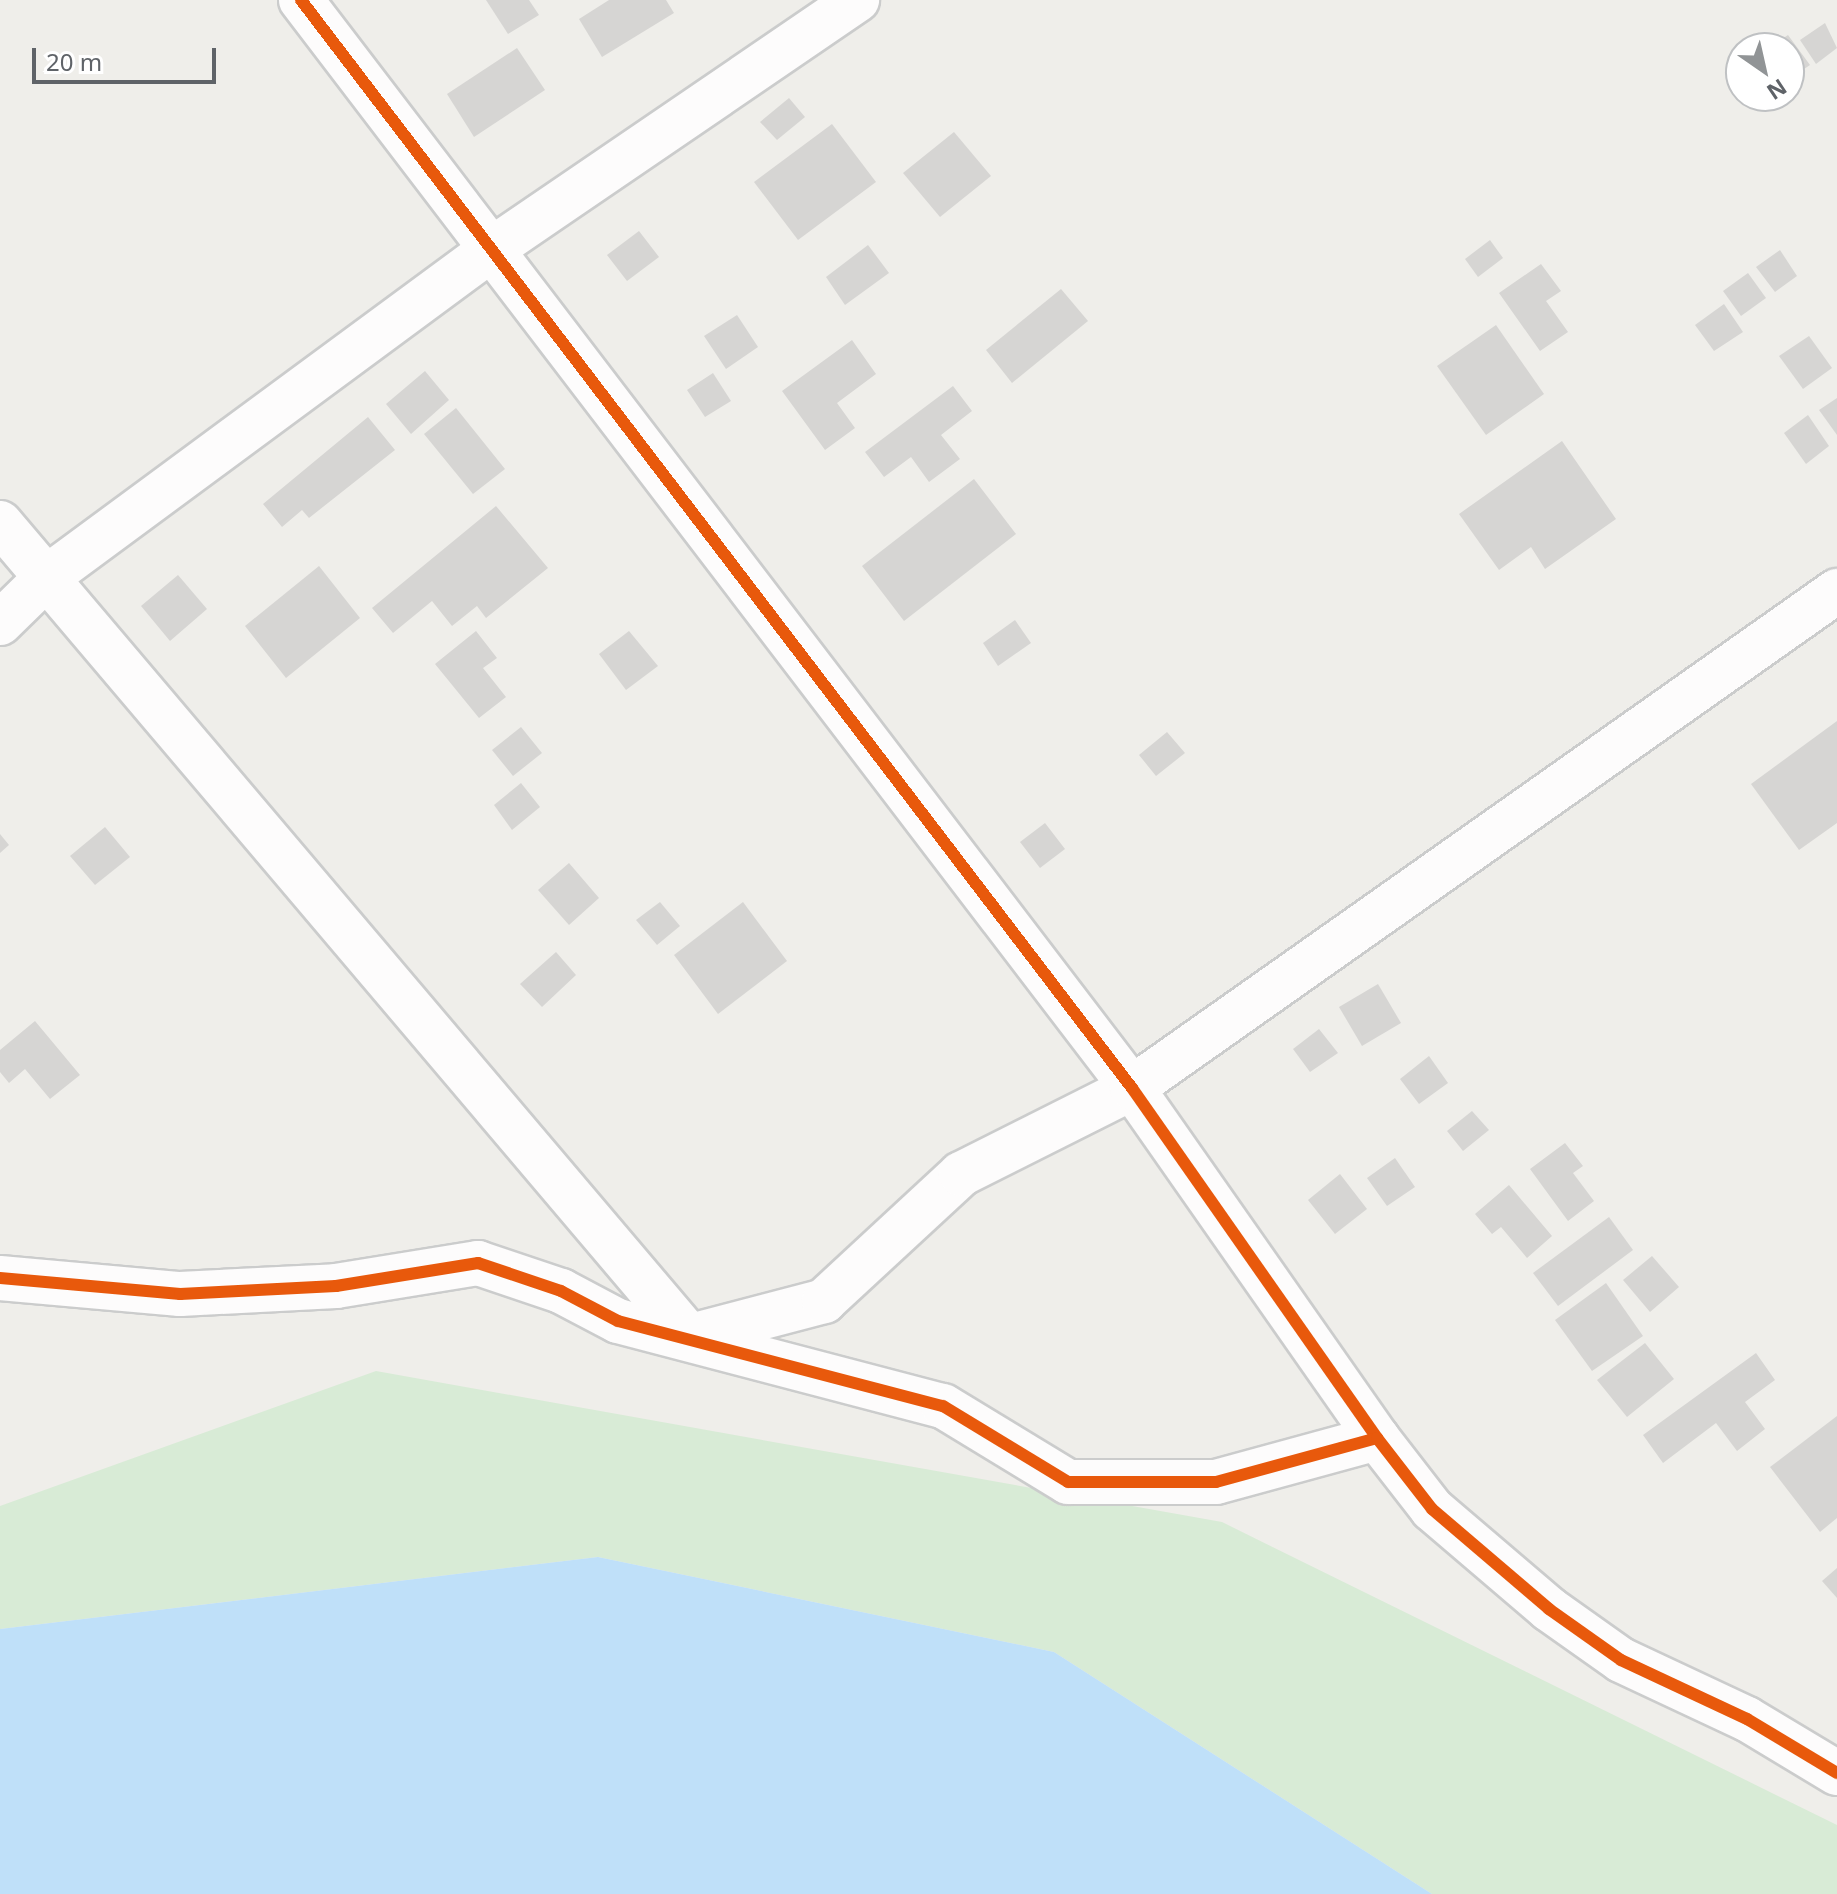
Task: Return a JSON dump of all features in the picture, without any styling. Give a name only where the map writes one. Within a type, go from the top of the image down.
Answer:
[{"type":"street","points":[[301,0],[1132,1088],[1377,1438],[1432,1509],[1549,1609],[1621,1660],[1747,1719],[1837,1773]]},
{"type":"street","points":[[0,623],[46,578],[492,249],[857,0]]},
{"type":"street","points":[[0,523],[689,1336]]},
{"type":"street","points":[[689,1336],[824,1301],[961,1174],[1132,1088],[1837,591]]},
{"type":"street","points":[[0,1278],[180,1294],[336,1286],[478,1263],[561,1291],[618,1321],[689,1336],[943,1406],[1068,1482],[1216,1482],[1377,1438]]},
{"type":"green space","points":[[376,1371],[1222,1522],[1837,1825],[1837,1894],[1432,1894],[1054,1652],[598,1557],[0,1629],[0,1506]]},
{"type":"water","points":[[598,1557],[1054,1652],[1432,1894],[0,1894],[0,1629]]},
{"type":"building","points":[[486,0],[529,0],[539,15],[508,34]]},
{"type":"building","points":[[609,0],[666,0],[674,13],[602,57],[579,19]]},
{"type":"building","points":[[1825,23],[1837,48],[1816,64],[1805,48],[1805,37]]},
{"type":"building","points":[[517,48],[545,90],[474,137],[447,94]]},
{"type":"building","points":[[789,98],[805,117],[777,140],[760,122]]},
{"type":"building","points":[[832,124],[876,182],[798,240],[754,182]]},
{"type":"building","points":[[954,132],[991,176],[940,217],[903,173]]},
{"type":"building","points":[[639,231],[659,257],[627,281],[607,255]]},
{"type":"building","points":[[1490,240],[1503,258],[1478,277],[1465,259]]},
{"type":"building","points":[[868,245],[889,273],[845,305],[826,277]]},
{"type":"building","points":[[1780,250],[1797,276],[1775,292],[1756,267]]},
{"type":"building","points":[[1541,264],[1561,291],[1546,301],[1568,332],[1540,351],[1499,293]]},
{"type":"building","points":[[1748,273],[1766,298],[1741,316],[1723,291]]},
{"type":"building","points":[[1061,289],[1088,321],[1012,383],[986,350]]},
{"type":"building","points":[[1724,304],[1743,332],[1714,351],[1695,325]]},
{"type":"building","points":[[737,315],[758,347],[726,369],[704,336]]},
{"type":"building","points":[[1496,325],[1544,394],[1486,435],[1437,366]]},
{"type":"building","points":[[1809,336],[1832,368],[1803,389],[1779,356]]},
{"type":"building","points":[[852,340],[876,374],[837,403],[855,428],[825,450],[782,391]]},
{"type":"building","points":[[425,371],[449,400],[411,434],[386,404]]},
{"type":"building","points":[[713,373],[731,401],[705,417],[687,390]]},
{"type":"building","points":[[953,386],[972,411],[941,435],[960,459],[929,482],[911,457],[884,477],[865,452]]},
{"type":"building","points":[[1837,398],[1837,435],[1819,410]]},
{"type":"building","points":[[456,408],[505,469],[473,494],[424,434]]},
{"type":"building","points":[[1808,415],[1829,446],[1806,464],[1784,433]]},
{"type":"building","points":[[368,417],[395,450],[309,518],[302,510],[282,527],[263,504]]},
{"type":"building","points":[[1562,441],[1616,519],[1545,569],[1531,547],[1499,570],[1459,514]]},
{"type":"building","points":[[974,479],[1016,534],[904,621],[862,566]]},
{"type":"building","points":[[496,506],[548,568],[486,618],[477,606],[452,626],[432,601],[393,633],[372,608]]},
{"type":"building","points":[[319,566],[360,618],[286,678],[245,626]]},
{"type":"building","points":[[178,575],[207,609],[170,641],[141,606]]},
{"type":"building","points":[[1015,620],[1031,643],[998,666],[983,643]]},
{"type":"building","points":[[476,631],[497,658],[483,668],[506,697],[479,718],[435,664]]},
{"type":"building","points":[[629,631],[658,666],[626,690],[599,654]]},
{"type":"building","points":[[1837,721],[1837,823],[1799,850],[1751,784]]},
{"type":"building","points":[[521,727],[542,753],[513,776],[492,750]]},
{"type":"building","points":[[1167,732],[1185,753],[1156,776],[1139,755]]},
{"type":"building","points":[[521,783],[540,807],[512,830],[494,805]]},
{"type":"building","points":[[1045,823],[1065,849],[1040,868],[1020,842]]},
{"type":"building","points":[[105,827],[130,857],[95,885],[70,856]]},
{"type":"building","points":[[0,834],[9,845],[0,853]]},
{"type":"building","points":[[569,863],[599,898],[569,925],[538,890]]},
{"type":"building","points":[[660,902],[680,926],[657,945],[636,920]]},
{"type":"building","points":[[743,902],[787,961],[718,1014],[674,955]]},
{"type":"building","points":[[556,952],[576,975],[542,1007],[520,984]]},
{"type":"building","points":[[1378,984],[1401,1023],[1362,1046],[1339,1007]]},
{"type":"building","points":[[35,1021],[80,1075],[50,1099],[25,1069],[9,1083],[0,1072],[0,1050]]},
{"type":"building","points":[[1319,1029],[1338,1053],[1310,1072],[1293,1049]]},
{"type":"building","points":[[1429,1056],[1448,1083],[1419,1104],[1400,1079]]},
{"type":"building","points":[[1472,1111],[1489,1130],[1463,1151],[1447,1131]]},
{"type":"building","points":[[1565,1143],[1583,1166],[1573,1173],[1594,1201],[1568,1221],[1530,1169]]},
{"type":"building","points":[[1395,1158],[1415,1187],[1387,1206],[1367,1178]]},
{"type":"building","points":[[1340,1174],[1367,1209],[1335,1234],[1308,1200]]},
{"type":"building","points":[[1509,1185],[1552,1236],[1527,1258],[1501,1227],[1492,1234],[1475,1214]]},
{"type":"building","points":[[1609,1217],[1633,1250],[1558,1306],[1533,1273]]},
{"type":"building","points":[[1652,1256],[1679,1287],[1650,1312],[1623,1280]]},
{"type":"building","points":[[1606,1283],[1643,1336],[1592,1371],[1555,1320]]},
{"type":"building","points":[[1645,1343],[1674,1379],[1627,1417],[1597,1380]]},
{"type":"building","points":[[1756,1353],[1775,1380],[1745,1402],[1765,1429],[1737,1451],[1716,1423],[1663,1463],[1643,1435]]},
{"type":"building","points":[[1837,1416],[1837,1518],[1820,1532],[1770,1467]]},
{"type":"building","points":[[1837,1568],[1837,1598],[1822,1581]]},
{"type":"cycle path","points":[[301,0],[1132,1088],[1377,1438]]},
{"type":"cycle path","points":[[0,1278],[180,1294],[336,1286],[478,1263],[561,1291],[618,1321],[943,1406],[1068,1482],[1216,1482],[1377,1438],[1432,1509],[1549,1609],[1621,1660],[1747,1719],[1837,1773]]}]
